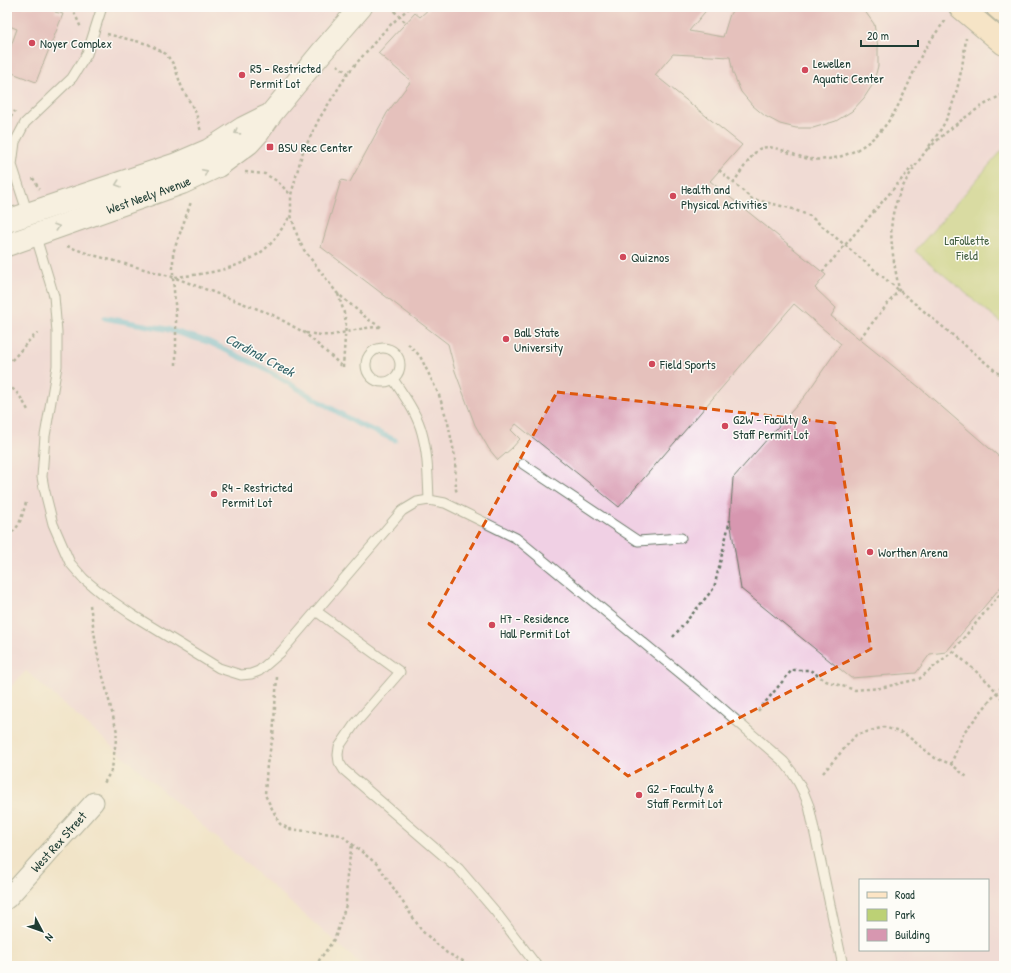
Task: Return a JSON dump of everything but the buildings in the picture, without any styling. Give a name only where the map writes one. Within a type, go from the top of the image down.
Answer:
[{"type":"main road","points":[[997,7],[1004,13]]},
{"type":"main road","points":[[954,13],[1004,44]]},
{"type":"street","name":"West Neely Avenue","points":[[7,222],[31,225],[182,183],[218,166],[249,143],[258,133],[271,114],[361,7]]},
{"type":"street","name":"West Neely Avenue","points":[[7,245],[31,225]]},
{"type":"street","name":"West Rex Street","points":[[7,899],[94,802]]},
{"type":"lane","points":[[102,7],[96,30],[87,54],[72,78],[26,122],[15,142],[12,165],[54,296],[58,332],[57,366],[45,436],[42,478],[53,524],[70,563],[84,579],[131,614],[219,668],[241,675],[251,674],[259,670],[270,663],[282,652],[402,512],[417,502],[429,500],[445,503],[516,538],[708,696],[784,762],[795,774],[804,791],[809,806],[843,966]]},
{"type":"lane","points":[[393,379],[409,404],[422,432],[427,460],[429,500]]},
{"type":"lane","points":[[523,464],[638,542],[681,538]]},
{"type":"lane","points":[[316,611],[400,672],[354,725],[339,747],[339,762],[344,770],[459,869],[495,911],[537,966]]},
{"type":"path","points":[[72,7],[81,28],[96,30],[148,44],[166,54],[174,65],[182,88],[196,113],[202,138]]},
{"type":"path","points":[[390,7],[406,23]]},
{"type":"path","points":[[60,244],[89,254],[173,277],[271,314],[305,333],[344,367],[346,322],[344,309],[337,294],[304,250],[298,238],[291,215],[291,195],[302,154],[319,119],[348,73],[386,29],[410,7]]},
{"type":"path","points":[[733,183],[758,150],[768,146],[811,159],[840,158],[858,149],[877,136],[889,122],[921,56],[936,33],[954,13]]},
{"type":"path","points":[[860,338],[899,290],[892,239],[892,215],[897,197],[904,183],[942,128],[953,100],[963,62],[966,33]]},
{"type":"path","points":[[107,41],[110,35]]},
{"type":"path","points":[[335,63],[348,73]]},
{"type":"path","points":[[822,272],[924,154],[949,129],[978,108],[1004,94]]},
{"type":"path","points":[[7,122],[12,113],[18,109]]},
{"type":"path","points":[[240,170],[251,173],[265,174],[277,181],[291,195]]},
{"type":"path","points":[[719,170],[752,199],[790,208],[810,216],[1004,378]]},
{"type":"path","points":[[30,174],[41,193]]},
{"type":"path","points":[[176,365],[176,316],[173,252],[193,197]]},
{"type":"path","points":[[173,277],[196,275],[227,269],[249,260],[266,248],[282,229],[291,215]]},
{"type":"path","points":[[305,333],[326,335],[366,327],[381,327],[369,320],[337,294]]},
{"type":"path","points":[[7,364],[23,348],[30,338],[38,333]]},
{"type":"path","points":[[408,344],[420,356],[439,395],[448,423],[456,457],[456,490],[458,493]]},
{"type":"path","points":[[7,385],[13,388],[22,398],[30,412]]},
{"type":"path","points":[[7,535],[11,533],[19,524],[26,503]]},
{"type":"path","points":[[673,637],[714,588],[730,520]]},
{"type":"path","points":[[758,711],[792,670],[810,670],[826,681],[855,690],[880,688],[919,679],[953,651],[1004,589]]},
{"type":"path","points":[[90,605],[98,657],[117,732],[112,769],[94,802]]},
{"type":"path","points":[[953,651],[989,684],[1004,701]]},
{"type":"path","points":[[277,678],[274,737],[267,764],[265,795],[280,824],[289,829],[341,835],[378,865],[422,931],[447,953],[473,966]]},
{"type":"path","points":[[951,764],[964,732],[1004,684]]},
{"type":"path","points":[[823,772],[856,735],[884,727],[905,734],[935,758],[951,764],[967,777]]},
{"type":"path","points":[[315,966],[335,938],[346,905],[347,874],[352,845]]},
{"type":"highlighted area","points":[[557,392],[835,423],[871,649],[628,776],[429,624]]},
{"type":"shaded area","name":"Ball State University","points":[[7,7],[1004,7],[1004,966],[363,966],[26,671],[7,691]]},
{"type":"green space","name":"LaFollette Field","points":[[1004,148],[1004,325],[915,251]]},
{"type":"waterway","name":"Cardinal Creek","points":[[105,318],[166,329],[209,342],[263,368],[358,424],[395,440]]},
{"type":"place","name":"Noyer Complex","points":[[32,43]]},
{"type":"place","name":"Lewellen Aquatic Center","points":[[805,70]]},
{"type":"place","name":"R5 - Restricted Permit Lot","points":[[242,75]]},
{"type":"place","name":"BSU Rec Center","points":[[270,147]]},
{"type":"place","name":"Health and Physical Activities","points":[[673,196]]},
{"type":"place","name":"Quiznos","points":[[623,257]]},
{"type":"place","name":"Ball State University","points":[[506,339]]},
{"type":"place","name":"Field Sports","points":[[652,364]]},
{"type":"place","name":"G2W - Faculty & Staff Permit Lot","points":[[725,426]]},
{"type":"place","name":"R4 - Restricted Permit Lot","points":[[214,494]]},
{"type":"place","name":"Worthen Arena","points":[[870,552]]},
{"type":"place","name":"H7 - Residence Hall Permit Lot","points":[[492,625]]},
{"type":"place","name":"G2 - Faculty & Staff Permit Lot","points":[[639,795]]}]
